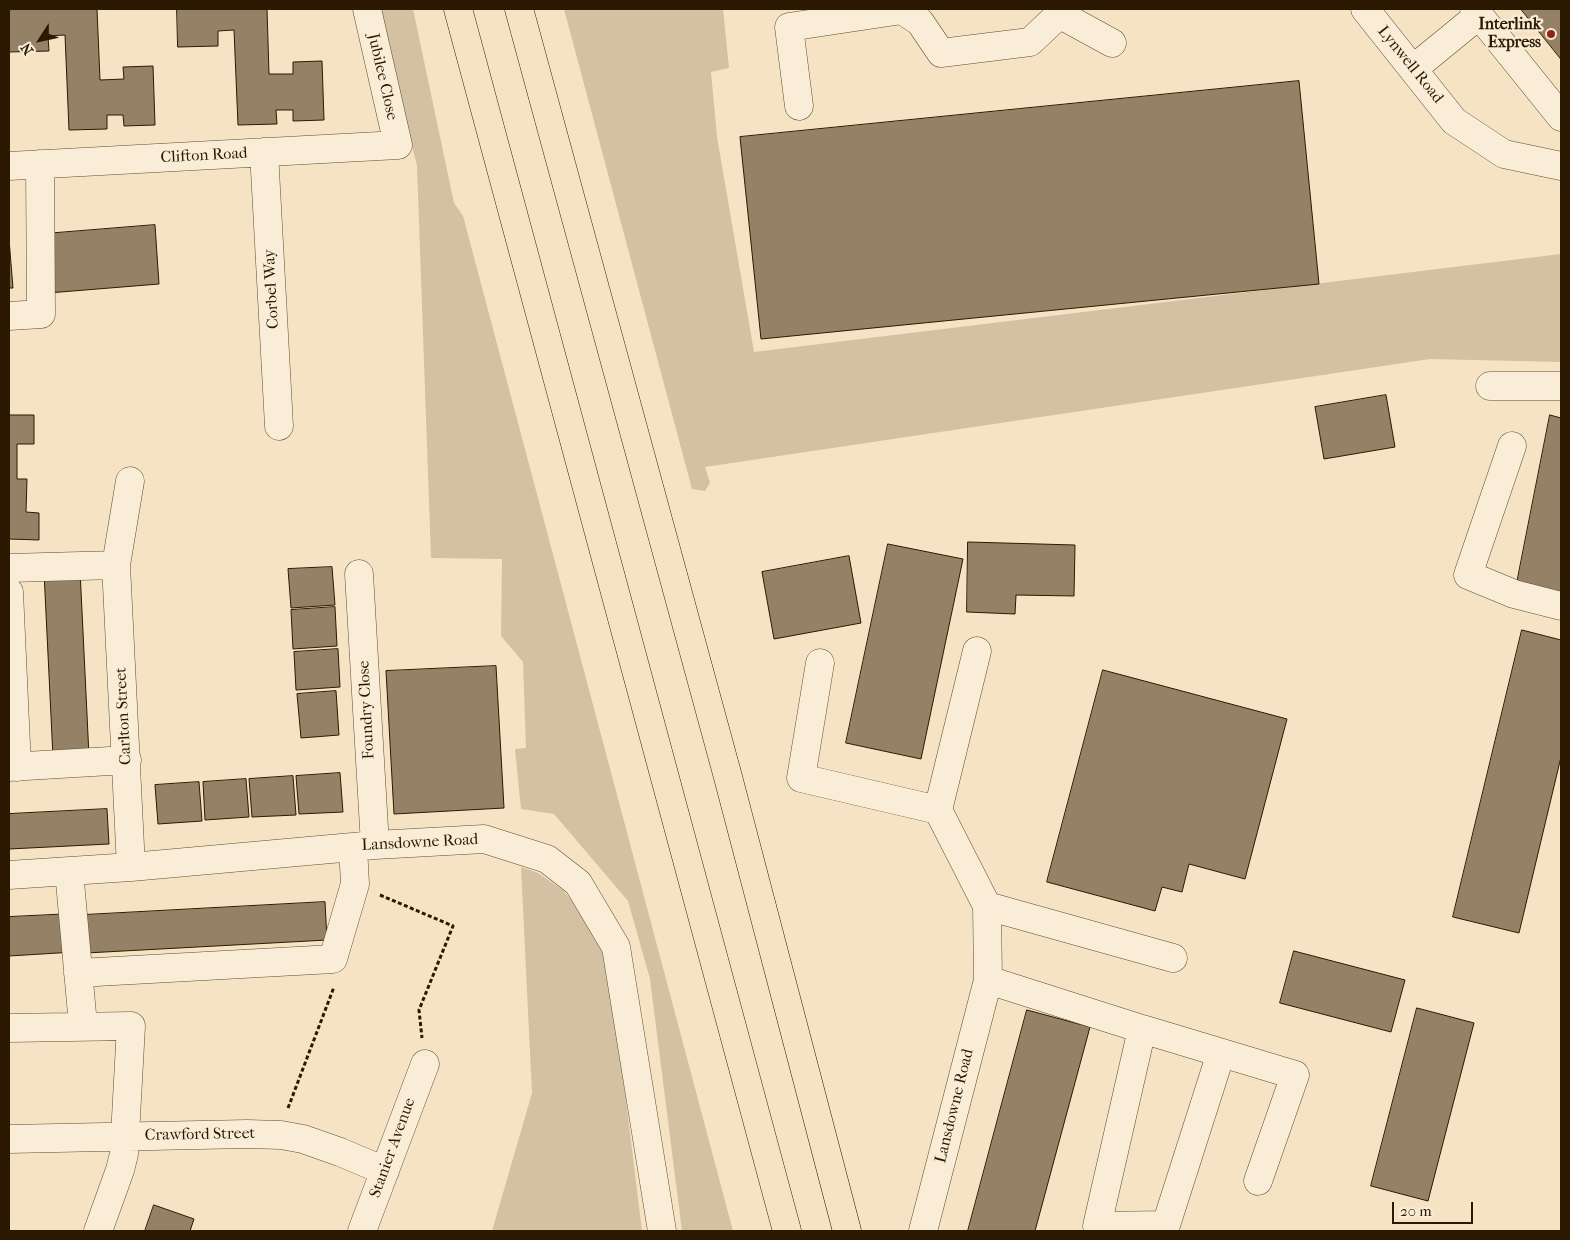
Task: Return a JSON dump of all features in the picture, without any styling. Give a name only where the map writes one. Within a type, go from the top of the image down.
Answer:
[{"type":"highway","points":[[458,9],[787,1231]]},
{"type":"highway","points":[[519,9],[728,777],[846,1231]]},
{"type":"street","name":"Jubilee Close","points":[[367,9],[398,145]]},
{"type":"street","name":"Lynwell Road","points":[[1365,9],[1454,121],[1504,154],[1561,166]]},
{"type":"street","points":[[799,106],[789,27],[902,10],[920,22],[941,53],[1030,42],[1062,11],[1112,43]]},
{"type":"street","points":[[1413,69],[1477,12],[1561,117]]},
{"type":"street","name":"Clifton Road","points":[[9,166],[398,145]]},
{"type":"street","name":"Corbel Way","points":[[264,152],[279,426]]},
{"type":"street","points":[[9,316],[41,314],[40,164]]},
{"type":"street","points":[[1490,386],[1561,386]]},
{"type":"street","points":[[1512,446],[1468,574],[1514,594],[1561,606]]},
{"type":"street","name":"Carlton Street","points":[[130,481],[116,565],[132,867]]},
{"type":"street","points":[[9,568],[116,565]]},
{"type":"street","name":"Foundry Close","points":[[78,973],[333,959],[364,846],[359,574]]},
{"type":"street","points":[[9,592],[13,767],[127,760]]},
{"type":"street","points":[[978,651],[938,810],[987,906],[1173,958]]},
{"type":"street","points":[[820,663],[801,778],[938,810]]},
{"type":"street","name":"Lansdowne Road","points":[[9,875],[132,867],[364,846],[484,839],[547,858],[578,883],[616,947],[662,1231]]},
{"type":"street","points":[[69,871],[83,1026]]},
{"type":"street","name":"Lansdowne Road","points":[[923,1231],[988,980],[987,906]]},
{"type":"street","points":[[988,980],[1295,1075],[1258,1181]]},
{"type":"street","points":[[9,1028],[131,1026],[124,1154],[98,1231]]},
{"type":"street","points":[[1142,1029],[1097,1226],[1166,1225],[1221,1053]]},
{"type":"street","name":"Stanier Avenue","points":[[362,1231],[425,1064]]},
{"type":"street","name":"Crawford Street","points":[[9,1139],[281,1135],[318,1144],[385,1171]]},
{"type":"path","points":[[380,894],[453,926],[419,1010],[425,1064]]},
{"type":"path","points":[[281,1135],[290,1099],[336,981]]},
{"type":"shaded area","points":[[378,9],[413,9],[454,203],[463,216],[733,1231],[682,1231],[650,979],[628,901],[554,814],[521,809],[515,749],[526,748],[523,662],[501,636],[502,559],[431,558],[417,166]]},
{"type":"shaded area","points":[[564,9],[723,9],[729,68],[711,72],[717,137],[754,352],[1561,254],[1561,362],[1430,359],[705,467],[710,483],[705,491],[692,489]]},
{"type":"shaded area","points":[[521,867],[538,873],[563,890],[587,919],[610,970],[642,1231],[492,1231],[532,1093]]},
{"type":"building","points":[[9,9],[97,9],[100,80],[124,79],[123,67],[153,66],[155,125],[124,126],[123,115],[107,115],[107,129],[69,130],[65,35],[48,36],[49,51],[9,52]]},
{"type":"building","points":[[177,9],[267,9],[269,74],[293,74],[293,62],[322,61],[324,120],[293,121],[293,110],[276,110],[277,124],[238,125],[234,30],[218,31],[218,46],[178,47]]},
{"type":"building","name":"Interlink Express","points":[[1521,9],[1561,9],[1561,59]]},
{"type":"building","points":[[1299,81],[1319,284],[761,339],[740,137]]},
{"type":"building","points":[[155,225],[159,284],[48,293],[44,234]]},
{"type":"building","points":[[9,239],[13,288],[9,288]]},
{"type":"building","points":[[1386,395],[1395,447],[1324,459],[1315,407]]},
{"type":"building","points":[[9,415],[34,415],[34,444],[17,444],[17,479],[27,479],[26,512],[39,513],[39,540],[9,539]]},
{"type":"building","points":[[1550,415],[1561,418],[1561,597],[1516,588]]},
{"type":"building","points":[[968,542],[1075,545],[1074,596],[1016,595],[1015,614],[967,612]]},
{"type":"building","points":[[888,544],[963,559],[921,759],[846,743]]},
{"type":"building","points":[[849,556],[861,623],[774,639],[762,572]]},
{"type":"building","points":[[332,567],[335,605],[291,608],[288,569]]},
{"type":"building","points":[[80,570],[89,756],[53,757],[44,572]]},
{"type":"building","points":[[335,607],[337,646],[293,649],[291,610]]},
{"type":"building","points":[[1522,630],[1561,640],[1561,757],[1519,933],[1453,917]]},
{"type":"building","points":[[338,649],[340,687],[296,690],[294,652]]},
{"type":"building","points":[[496,666],[504,808],[394,814],[386,671]]},
{"type":"building","points":[[1103,670],[1287,719],[1245,879],[1189,864],[1182,892],[1162,887],[1155,911],[1047,882]]},
{"type":"building","points":[[336,691],[339,735],[301,738],[297,694]]},
{"type":"building","points":[[340,773],[343,812],[299,814],[296,776]]},
{"type":"building","points":[[293,776],[296,815],[252,817],[249,779]]},
{"type":"building","points":[[246,779],[249,817],[205,820],[203,782]]},
{"type":"building","points":[[199,782],[202,821],[158,824],[155,785]]},
{"type":"building","points":[[107,809],[109,844],[9,849],[9,814]]},
{"type":"building","points":[[325,902],[327,940],[86,953],[84,915]]},
{"type":"building","points":[[72,914],[74,952],[9,956],[9,917]]},
{"type":"building","points":[[1294,951],[1405,980],[1391,1032],[1280,1003]]},
{"type":"building","points":[[1417,1008],[1474,1023],[1428,1201],[1371,1186]]},
{"type":"building","points":[[1027,1010],[1090,1027],[1035,1231],[968,1231]]},
{"type":"building","points":[[154,1205],[194,1219],[190,1231],[145,1231]]},
{"type":"place","name":"Interlink Express","points":[[1551,34]]}]
